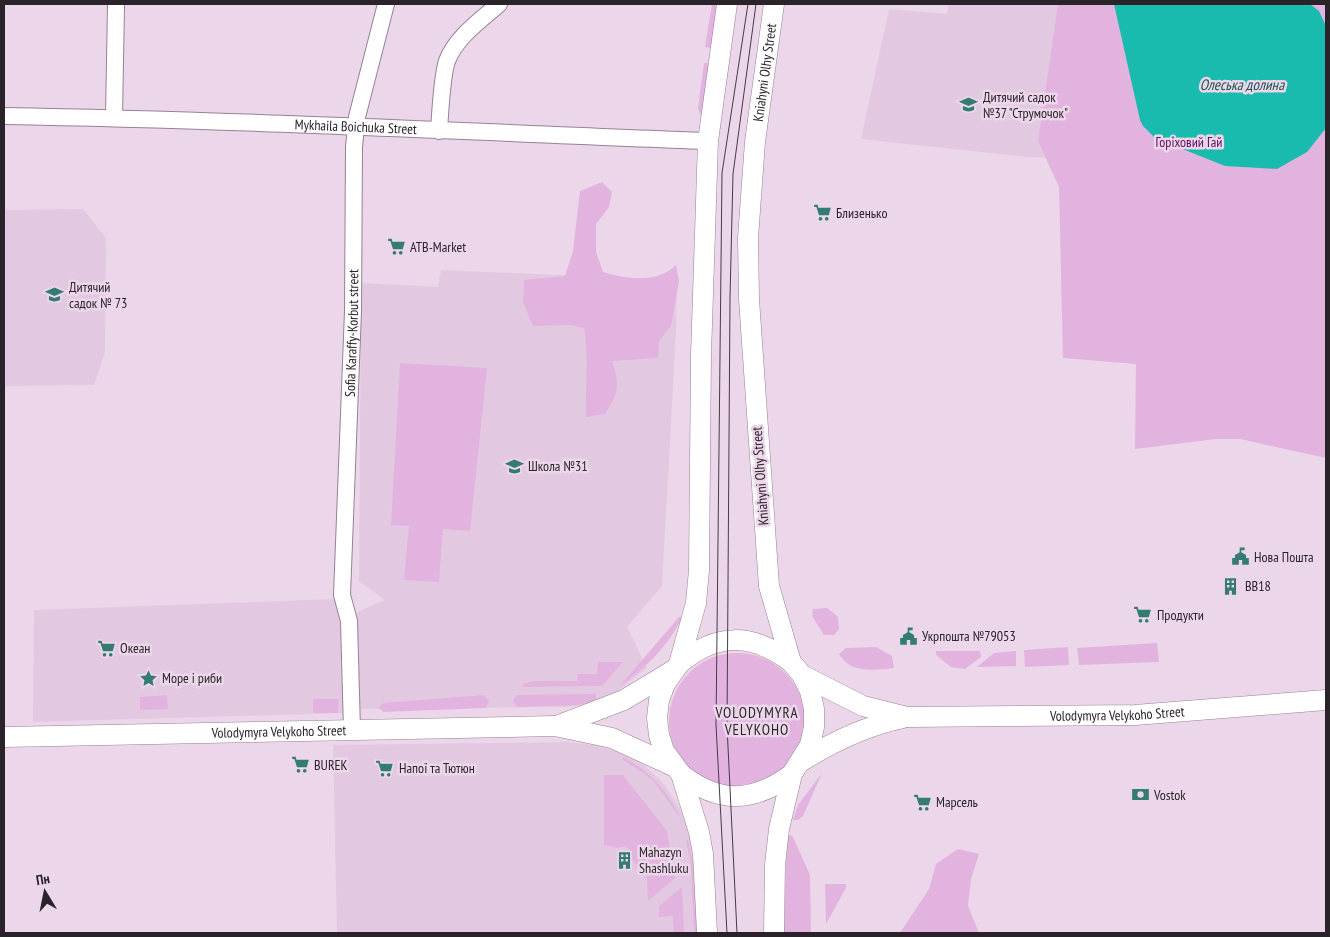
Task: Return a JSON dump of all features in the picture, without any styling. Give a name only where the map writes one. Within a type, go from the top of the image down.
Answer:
[{"type":"main road","points":[[707,933],[703,854],[699,832],[677,770],[662,743],[657,718],[659,700],[665,684],[676,667],[696,604],[699,570],[701,355],[708,140],[727,4]]},
{"type":"main road","name":"Kniahyni Olhy Street","points":[[774,4],[754,159],[748,238],[749,299],[766,564],[772,603],[796,668],[810,691],[814,709],[814,727],[810,745],[797,768],[779,829],[775,865],[774,933]]},
{"type":"main road","name":"Volodymyra Velykoho Street","points":[[555,726],[624,700],[705,646],[736,640],[756,642],[774,650],[796,668],[863,706],[907,717],[1135,715],[1326,700]]},
{"type":"main road","name":"Volodymyra Velykoho Street","points":[[4,737],[555,726],[617,740],[677,770],[697,787],[716,794],[736,797],[757,794],[769,789],[837,740],[859,730],[907,717]]},
{"type":"street","points":[[114,118],[116,4]]},
{"type":"street","name":"Sofia Karaffy-Korbut street","points":[[352,730],[349,621],[342,596],[353,311],[355,128],[386,4]]},
{"type":"street","points":[[439,131],[447,62],[464,36],[500,4]]},
{"type":"street","name":"Mykhaila Boichuka Street","points":[[4,116],[209,120],[355,128],[708,140]]},
{"type":"shaded area","name":"Дитячий садок №37 \"Струмочок\"","points":[[949,4],[1063,4],[1077,159],[1027,157],[861,139],[889,9],[947,14]]},
{"type":"shaded area","name":"Дитячий садок № 73","points":[[83,209],[106,238],[105,352],[94,385],[4,386],[4,210]]},
{"type":"shaded area","name":"Школа №31","points":[[441,270],[677,280],[662,586],[627,627],[647,668],[611,696],[592,704],[565,707],[360,709],[357,612],[385,600],[359,581],[361,283],[438,287]]},
{"type":"shaded area","points":[[338,599],[345,619],[346,713],[33,722],[34,610]]},
{"type":"shaded area","points":[[567,742],[595,745],[625,754],[644,765],[665,785],[680,809],[688,829],[698,866],[700,933],[337,933],[333,745]]},
{"type":"green space","points":[[712,4],[719,4],[712,48],[705,47]]},
{"type":"green space","name":"Горіховий Гай","points":[[1058,4],[1326,4],[1326,458],[1240,439],[1216,439],[1135,449],[1136,364],[1063,358],[1059,187],[1038,141]]},
{"type":"green space","points":[[704,63],[711,63],[706,102],[700,115],[698,108]]},
{"type":"green space","points":[[602,182],[612,192],[609,207],[596,224],[596,252],[603,272],[622,277],[641,278],[660,275],[676,265],[679,281],[671,326],[659,341],[658,358],[612,361],[617,383],[613,400],[605,414],[586,417],[587,361],[584,328],[569,325],[533,326],[523,302],[524,280],[565,276],[573,251],[580,191]]},
{"type":"green space","points":[[400,363],[487,368],[470,531],[443,529],[439,582],[404,580],[409,526],[391,525]]},
{"type":"green space","points":[[827,608],[838,617],[839,629],[834,635],[824,635],[812,616],[813,609]]},
{"type":"green space","points":[[679,617],[682,618],[663,647],[639,672],[620,686]]},
{"type":"green space","points":[[1157,643],[1159,662],[1079,665],[1077,648]]},
{"type":"green space","points":[[876,647],[892,656],[894,668],[871,670],[856,668],[839,654],[846,648]]},
{"type":"green space","points":[[1068,647],[1069,665],[1025,667],[1024,650]]},
{"type":"green space","points":[[936,651],[980,651],[981,657],[965,669],[951,667],[936,655]]},
{"type":"green space","points":[[1016,651],[1016,666],[977,667],[994,653]]},
{"type":"green space","points":[[737,653],[763,658],[775,664],[785,673],[794,683],[800,695],[805,721],[800,747],[794,759],[785,769],[775,778],[763,784],[737,789],[711,784],[699,778],[689,769],[680,759],[674,747],[669,721],[674,695],[680,683],[689,673],[699,664],[711,658]]},
{"type":"green space","points":[[598,662],[623,662],[602,686],[522,687],[524,684],[533,681],[578,681],[577,674],[597,674]]},
{"type":"green space","points":[[596,694],[596,701],[578,705],[517,707],[513,701],[517,695]]},
{"type":"green space","points":[[167,695],[168,709],[140,710],[140,697]]},
{"type":"green space","points":[[484,695],[489,701],[485,708],[383,712],[379,707],[383,703]]},
{"type":"green space","points":[[313,699],[339,699],[338,713],[313,713]]},
{"type":"green space","points":[[623,757],[642,769],[658,784],[671,800],[682,820],[655,783],[623,760]]},
{"type":"green space","points":[[822,773],[803,816],[798,820],[793,820],[798,805]]},
{"type":"green space","points":[[604,775],[623,775],[667,831],[675,878],[648,901],[647,878],[633,861],[631,852],[626,846],[618,848],[604,845]]},
{"type":"green space","points":[[791,835],[810,875],[811,933],[784,933],[787,836]]},
{"type":"green space","points":[[688,840],[694,868],[697,933],[694,933],[691,864],[686,841]]},
{"type":"green space","points":[[958,849],[979,854],[971,879],[968,906],[979,933],[900,933],[929,889],[936,864]]},
{"type":"green space","points":[[825,884],[846,884],[846,888],[826,924]]},
{"type":"green space","points":[[682,887],[684,933],[674,933],[673,916],[659,917],[659,906]]},
{"type":"water","name":"Олеська долина","points":[[1114,4],[1310,4],[1319,11],[1326,26],[1326,128],[1307,152],[1277,169],[1225,166],[1155,138],[1143,126],[1140,120]]},
{"type":"tram line","points":[[727,933],[716,725],[722,173],[748,4]]},
{"type":"tram line","points":[[737,933],[727,726],[730,298],[733,174],[756,4]]},
{"type":"place","name":"Дитячий садок №37 \"Струмочок\"","points":[[969,105]]},
{"type":"place","name":"Близенько","points":[[822,213]]},
{"type":"place","name":"ATB-Market","points":[[396,247]]},
{"type":"place","name":"Дитячий садок № 73","points":[[55,295]]},
{"type":"place","name":"Школа №31","points":[[514,466]]},
{"type":"place","name":"Нова Пошта","points":[[1240,557]]},
{"type":"place","name":"BB18","points":[[1231,586]]},
{"type":"place","name":"Продукти","points":[[1143,615]]},
{"type":"place","name":"Укрпошта №79053","points":[[908,636]]},
{"type":"place","name":"Океан","points":[[106,648]]},
{"type":"place","name":"Море і риби","points":[[148,678]]},
{"type":"place","name":"BUREK","points":[[300,765]]},
{"type":"place","name":"Напої та Тютюн","points":[[385,768]]},
{"type":"place","name":"Vostok","points":[[1140,795]]},
{"type":"place","name":"Марсель","points":[[922,802]]},
{"type":"place","name":"Mahazyn Shashluku","points":[[625,860]]},
{"type":"district","name":"VOLODYMYRA VELYKOHO","points":[[757,722]]}]
